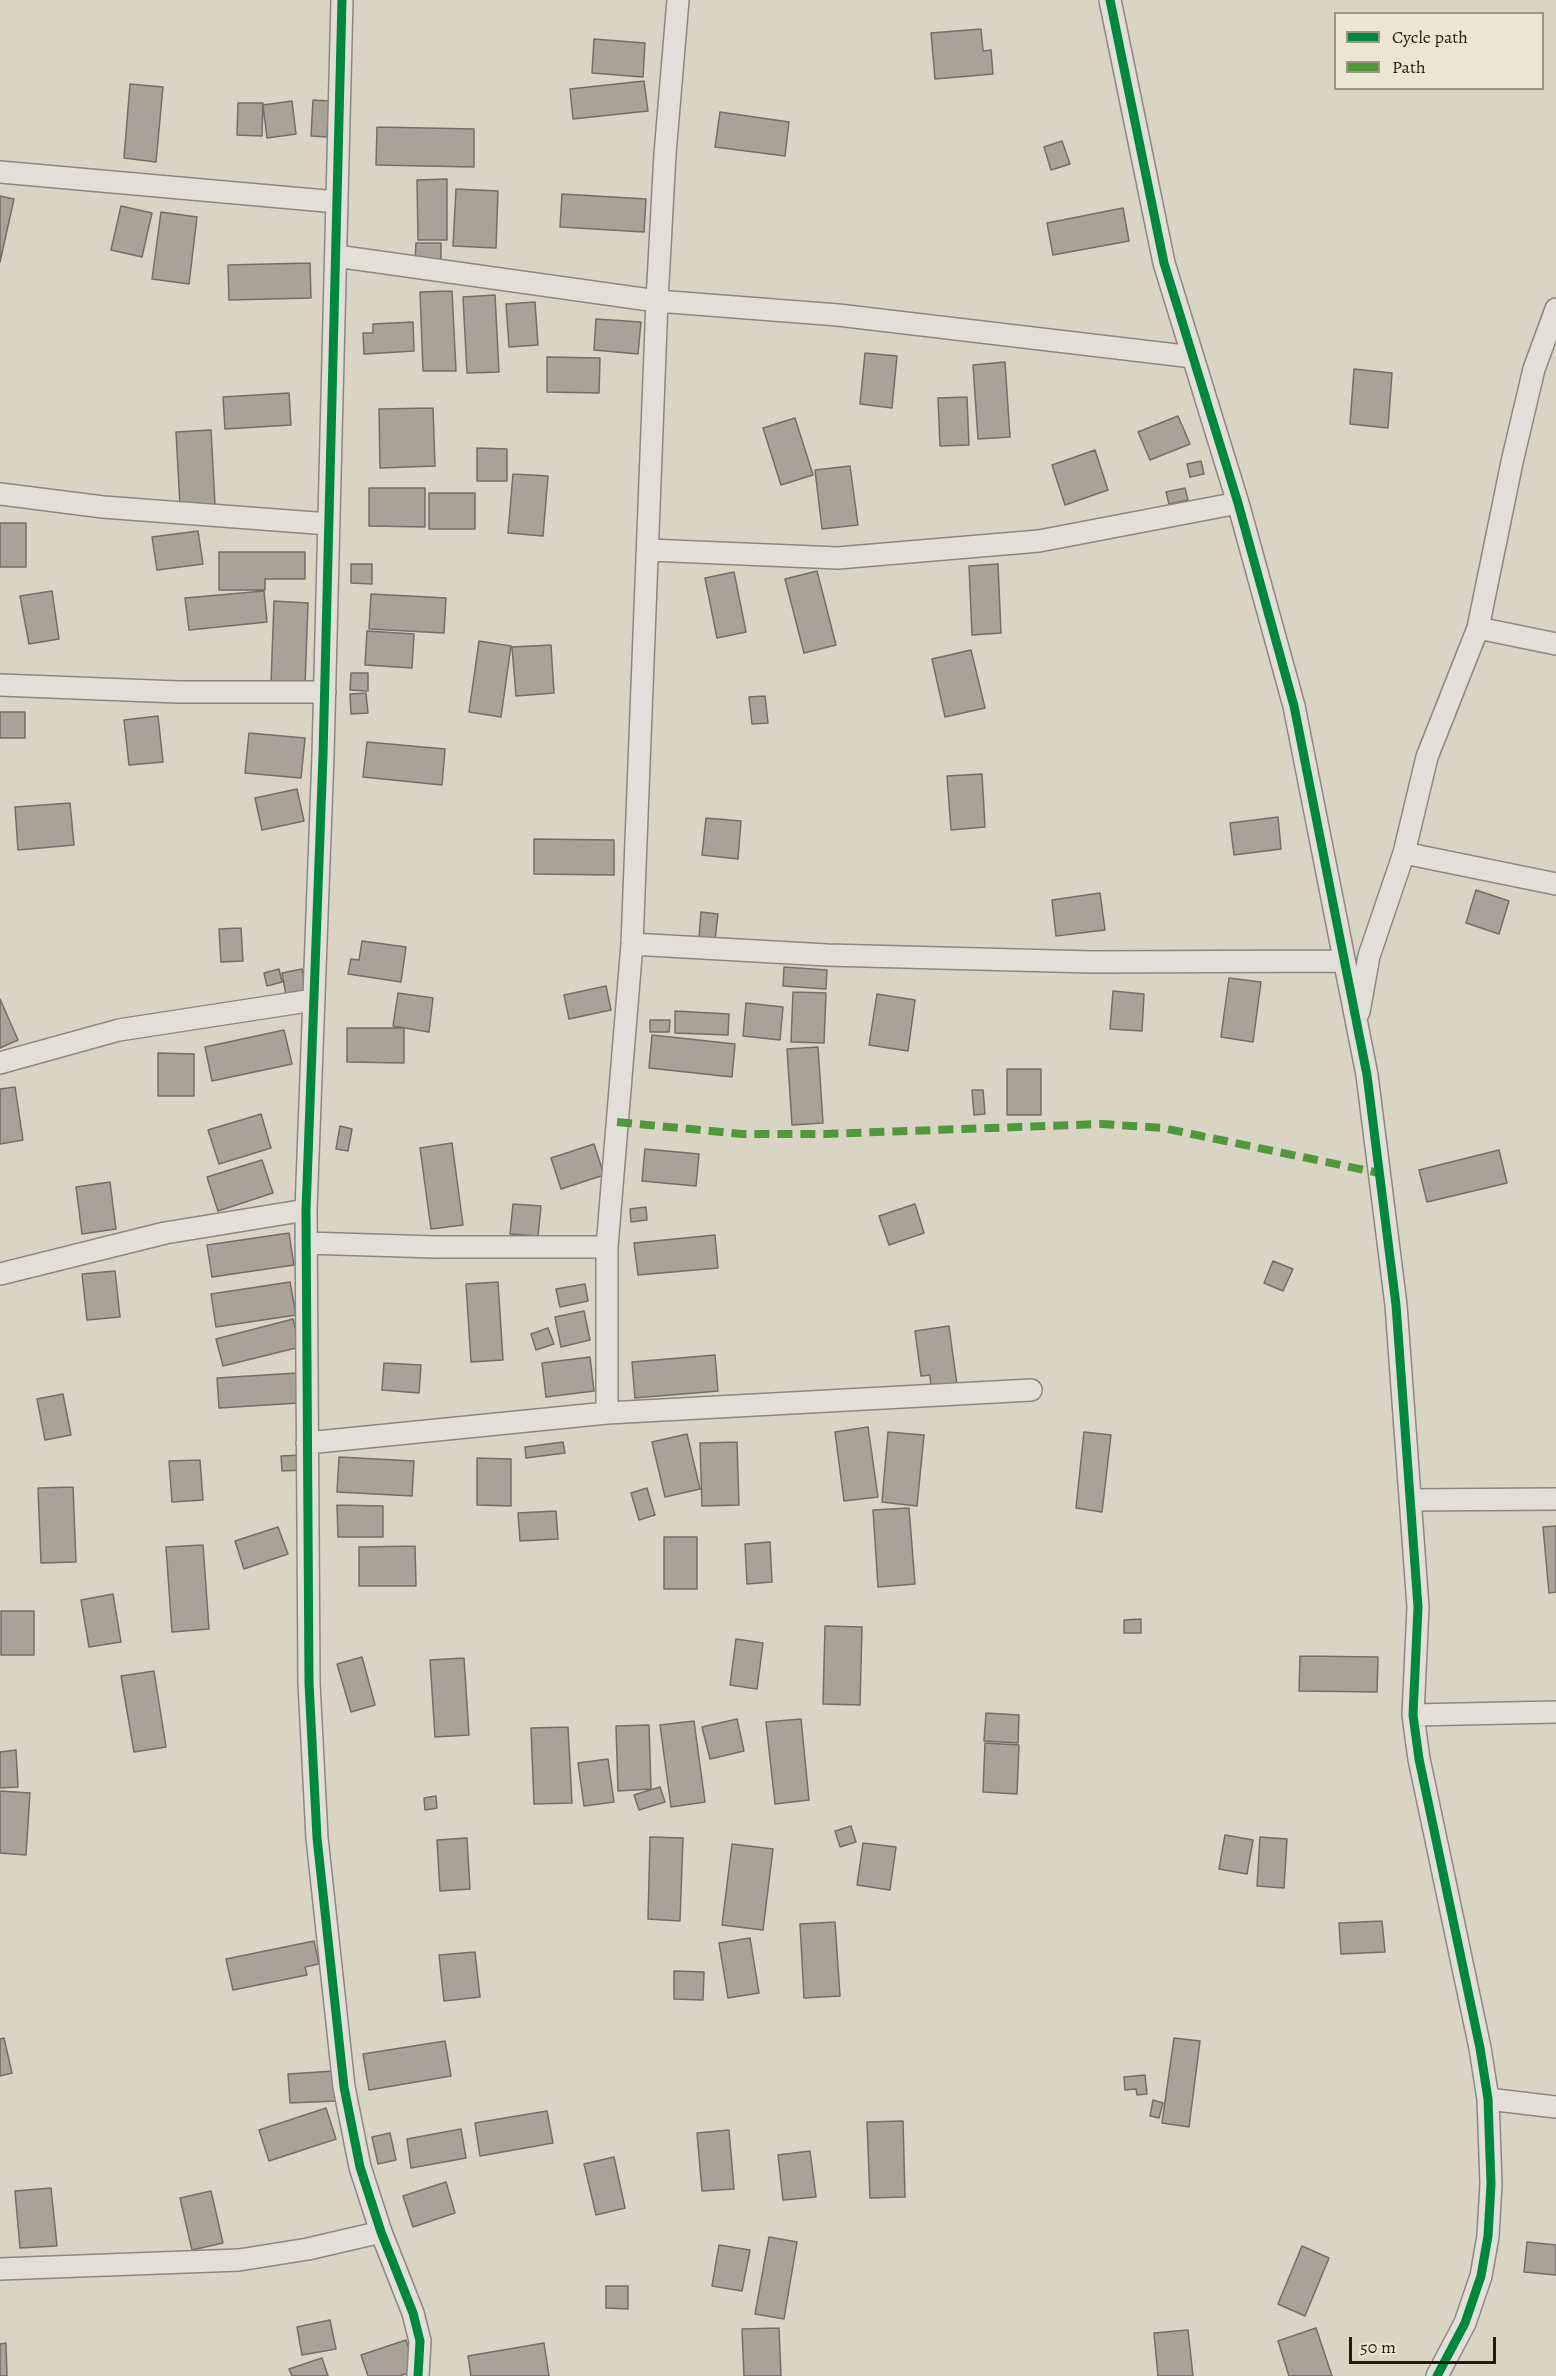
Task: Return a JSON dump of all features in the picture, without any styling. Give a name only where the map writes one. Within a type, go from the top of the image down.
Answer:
[{"type":"street","points":[[342,0],[325,692],[306,1210],[309,1683],[317,1838],[344,2087],[360,2167],[381,2232],[413,2313],[420,2341],[418,2376]]},
{"type":"street","points":[[607,1413],[607,1247],[632,944],[657,301],[665,154],[678,0]]},
{"type":"street","points":[[1110,0],[1164,263],[1238,503],[1294,706],[1367,1075],[1396,1305],[1418,1607],[1413,1715],[1419,1759],[1480,2048],[1488,2099],[1491,2184],[1482,2266],[1465,2323],[1437,2376]]},
{"type":"street","points":[[0,172],[337,202]]},
{"type":"street","points":[[336,256],[657,301],[838,315],[1193,357]]},
{"type":"street","points":[[1357,1024],[1369,956],[1404,853],[1427,757],[1478,628],[1512,462],[1534,369],[1556,309]]},
{"type":"street","points":[[0,494],[103,507],[329,524]]},
{"type":"street","points":[[649,550],[850,557],[1039,540],[1238,503]]},
{"type":"street","points":[[1478,628],[1556,644]]},
{"type":"street","points":[[0,685],[178,692],[325,692]]},
{"type":"street","points":[[1404,853],[1556,884]]},
{"type":"street","points":[[632,944],[850,956],[1092,962],[1344,961]]},
{"type":"street","points":[[0,1064],[119,1030],[314,1000]]},
{"type":"street","points":[[0,1274],[165,1233],[306,1210]]},
{"type":"street","points":[[306,1243],[435,1247],[607,1247]]},
{"type":"street","points":[[307,1443],[607,1413],[1031,1390]]},
{"type":"street","points":[[1410,1500],[1556,1499]]},
{"type":"street","points":[[1413,1715],[1556,1712]]},
{"type":"street","points":[[1488,2099],[1556,2107]]},
{"type":"street","points":[[0,2269],[239,2260],[308,2249],[381,2232]]},
{"type":"building","points":[[981,29],[983,51],[991,50],[993,74],[935,79],[931,33]]},
{"type":"building","points":[[594,39],[645,43],[643,77],[592,73]]},
{"type":"building","points":[[644,81],[648,111],[573,119],[570,89]]},
{"type":"building","points":[[130,84],[163,87],[156,162],[124,158]]},
{"type":"building","points":[[313,100],[329,101],[327,137],[311,136]]},
{"type":"building","points":[[292,101],[296,134],[267,138],[263,105]]},
{"type":"building","points":[[238,103],[263,103],[262,136],[237,135]]},
{"type":"building","points":[[720,112],[789,122],[785,156],[715,147]]},
{"type":"building","points":[[377,127],[474,129],[474,167],[376,165]]},
{"type":"building","points":[[1062,141],[1070,164],[1051,170],[1044,147]]},
{"type":"building","points":[[447,179],[447,240],[418,240],[417,180]]},
{"type":"building","points":[[456,189],[498,191],[496,248],[453,246]]},
{"type":"building","points":[[562,194],[646,199],[644,232],[560,227]]},
{"type":"building","points":[[0,196],[14,199],[0,262]]},
{"type":"building","points":[[121,206],[152,213],[142,257],[111,250]]},
{"type":"building","points":[[1123,208],[1129,241],[1053,255],[1047,223]]},
{"type":"building","points":[[161,212],[197,217],[189,284],[152,279]]},
{"type":"building","points":[[416,243],[441,243],[441,261],[415,261]]},
{"type":"building","points":[[310,263],[311,298],[229,300],[228,265]]},
{"type":"building","points":[[452,291],[456,371],[423,371],[420,292]]},
{"type":"building","points":[[495,295],[499,372],[467,373],[463,297]]},
{"type":"building","points":[[535,302],[538,345],[509,347],[506,304]]},
{"type":"building","points":[[596,319],[641,322],[638,354],[594,350]]},
{"type":"building","points":[[413,322],[414,351],[364,354],[363,333],[373,333],[373,324]]},
{"type":"building","points":[[865,353],[897,356],[892,408],[860,404]]},
{"type":"building","points":[[547,357],[600,358],[599,393],[547,392]]},
{"type":"building","points":[[1005,362],[1010,437],[978,439],[973,365]]},
{"type":"building","points":[[1354,369],[1392,373],[1388,428],[1350,424]]},
{"type":"building","points":[[289,393],[291,425],[225,429],[223,397]]},
{"type":"building","points":[[967,397],[969,445],[940,446],[938,398]]},
{"type":"building","points":[[433,408],[435,466],[380,468],[379,409]]},
{"type":"building","points":[[1178,416],[1190,444],[1150,460],[1138,432]]},
{"type":"building","points":[[795,418],[813,475],[781,485],[763,428]]},
{"type":"building","points":[[211,430],[215,505],[180,506],[176,432]]},
{"type":"building","points":[[477,448],[507,449],[507,481],[477,481]]},
{"type":"building","points":[[1095,450],[1108,490],[1065,505],[1052,465]]},
{"type":"building","points":[[1201,461],[1204,474],[1190,477],[1187,464]]},
{"type":"building","points":[[850,466],[858,525],[822,529],[815,470]]},
{"type":"building","points":[[513,474],[548,476],[543,536],[508,533]]},
{"type":"building","points":[[369,488],[425,488],[425,527],[369,526]]},
{"type":"building","points":[[1185,488],[1188,500],[1169,504],[1166,492]]},
{"type":"building","points":[[429,493],[475,493],[475,529],[429,529]]},
{"type":"building","points":[[0,523],[26,523],[26,567],[0,567]]},
{"type":"building","points":[[198,531],[203,564],[157,570],[152,537]]},
{"type":"building","points":[[219,552],[305,552],[305,579],[265,579],[265,590],[219,590]]},
{"type":"building","points":[[351,564],[372,564],[372,584],[351,583]]},
{"type":"building","points":[[998,564],[1001,633],[972,635],[969,566]]},
{"type":"building","points":[[817,571],[836,645],[804,653],[785,579]]},
{"type":"building","points":[[734,572],[746,632],[717,638],[705,578]]},
{"type":"building","points":[[52,591],[59,639],[29,644],[20,596]]},
{"type":"building","points":[[264,591],[267,622],[189,630],[185,598]]},
{"type":"building","points":[[371,594],[446,598],[444,633],[369,629]]},
{"type":"building","points":[[274,601],[308,603],[305,686],[271,684]]},
{"type":"building","points":[[367,631],[414,634],[412,668],[365,665]]},
{"type":"building","points":[[479,641],[511,646],[501,717],[469,712]]},
{"type":"building","points":[[551,645],[554,693],[516,696],[512,647]]},
{"type":"building","points":[[971,650],[985,708],[945,717],[932,659]]},
{"type":"building","points":[[351,673],[368,673],[368,691],[350,690]]},
{"type":"building","points":[[366,693],[368,713],[351,714],[350,694]]},
{"type":"building","points":[[765,696],[768,723],[752,724],[749,697]]},
{"type":"building","points":[[0,712],[25,712],[25,738],[0,738]]},
{"type":"building","points":[[158,716],[163,762],[129,765],[124,720]]},
{"type":"building","points":[[249,733],[305,738],[301,778],[245,773]]},
{"type":"building","points":[[367,742],[445,749],[442,785],[363,777]]},
{"type":"building","points":[[982,774],[985,827],[951,830],[947,776]]},
{"type":"building","points":[[297,789],[304,821],[262,830],[255,798]]},
{"type":"building","points":[[70,803],[74,845],[18,850],[15,807]]},
{"type":"building","points":[[1278,817],[1281,849],[1234,855],[1230,823]]},
{"type":"building","points":[[706,818],[741,821],[738,859],[702,855]]},
{"type":"building","points":[[534,839],[614,840],[614,875],[534,874]]},
{"type":"building","points":[[1476,890],[1509,901],[1499,934],[1466,923]]},
{"type":"building","points":[[1100,893],[1105,930],[1056,936],[1052,900]]},
{"type":"building","points":[[701,912],[718,914],[715,940],[699,938]]},
{"type":"building","points":[[241,928],[243,961],[221,962],[219,929]]},
{"type":"building","points":[[362,941],[406,947],[401,982],[348,974],[351,959],[359,960]]},
{"type":"building","points":[[784,967],[827,970],[826,989],[783,986]]},
{"type":"building","points":[[279,969],[282,982],[267,986],[264,973]]},
{"type":"building","points":[[302,969],[308,1003],[288,1006],[282,973]]},
{"type":"building","points":[[1229,978],[1261,982],[1253,1042],[1221,1037]]},
{"type":"building","points":[[606,986],[611,1010],[569,1019],[564,995]]},
{"type":"building","points":[[1113,991],[1144,994],[1142,1031],[1110,1029]]},
{"type":"building","points":[[793,992],[826,993],[824,1043],[791,1042]]},
{"type":"building","points":[[398,993],[433,998],[429,1032],[393,1026]]},
{"type":"building","points":[[877,994],[915,1000],[908,1051],[869,1045]]},
{"type":"building","points":[[0,999],[18,1040],[0,1048]]},
{"type":"building","points":[[746,1003],[783,1007],[780,1040],[743,1036]]},
{"type":"building","points":[[675,1011],[729,1014],[728,1035],[675,1033]]},
{"type":"building","points":[[650,1020],[670,1020],[669,1032],[650,1032]]},
{"type":"building","points":[[347,1028],[404,1028],[404,1063],[347,1062]]},
{"type":"building","points":[[284,1030],[292,1064],[212,1081],[205,1047]]},
{"type":"building","points":[[652,1035],[735,1044],[732,1077],[649,1068]]},
{"type":"building","points":[[818,1047],[823,1123],[792,1125],[787,1049]]},
{"type":"building","points":[[158,1053],[194,1054],[194,1096],[158,1096]]},
{"type":"building","points":[[1007,1069],[1041,1069],[1041,1115],[1007,1115]]},
{"type":"building","points":[[15,1087],[23,1140],[0,1144],[0,1089]]},
{"type":"building","points":[[972,1090],[983,1090],[985,1114],[974,1115]]},
{"type":"building","points":[[261,1114],[271,1148],[219,1164],[208,1130]]},
{"type":"building","points":[[340,1126],[352,1129],[348,1151],[336,1149]]},
{"type":"building","points":[[452,1143],[463,1225],[431,1229],[420,1148]]},
{"type":"building","points":[[594,1144],[604,1175],[561,1189],[551,1158]]},
{"type":"building","points":[[645,1149],[699,1154],[696,1186],[642,1181]]},
{"type":"building","points":[[1499,1150],[1507,1183],[1427,1202],[1419,1170]]},
{"type":"building","points":[[262,1160],[273,1193],[218,1211],[207,1177]]},
{"type":"building","points":[[110,1182],[116,1229],[82,1234],[76,1187]]},
{"type":"building","points":[[513,1204],[541,1206],[538,1236],[510,1234]]},
{"type":"building","points":[[915,1204],[924,1233],[889,1245],[879,1216]]},
{"type":"building","points":[[646,1207],[647,1220],[631,1222],[630,1209]]},
{"type":"building","points":[[289,1233],[294,1265],[212,1277],[207,1245]]},
{"type":"building","points":[[715,1235],[718,1268],[638,1275],[634,1243]]},
{"type":"building","points":[[1273,1261],[1293,1269],[1283,1291],[1264,1283]]},
{"type":"building","points":[[115,1271],[120,1317],[87,1320],[82,1274]]},
{"type":"building","points":[[290,1282],[296,1315],[216,1327],[211,1294]]},
{"type":"building","points":[[498,1282],[503,1360],[471,1362],[466,1284]]},
{"type":"building","points":[[585,1284],[588,1301],[560,1307],[556,1289]]},
{"type":"building","points":[[584,1311],[590,1340],[561,1347],[555,1317]]},
{"type":"building","points":[[293,1319],[300,1347],[223,1366],[216,1339]]},
{"type":"building","points":[[949,1326],[957,1385],[931,1388],[930,1375],[921,1376],[915,1331]]},
{"type":"building","points":[[548,1328],[554,1344],[536,1350],[531,1334]]},
{"type":"building","points":[[715,1355],[718,1391],[635,1398],[632,1362]]},
{"type":"building","points":[[590,1357],[594,1391],[546,1397],[542,1363]]},
{"type":"building","points":[[384,1363],[421,1365],[419,1393],[382,1390]]},
{"type":"building","points":[[297,1373],[299,1403],[219,1408],[217,1378]]},
{"type":"building","points":[[63,1394],[71,1435],[45,1440],[37,1399]]},
{"type":"building","points":[[868,1427],[878,1497],[844,1501],[835,1432]]},
{"type":"building","points":[[888,1432],[924,1435],[917,1506],[882,1502]]},
{"type":"building","points":[[1084,1432],[1111,1435],[1102,1512],[1076,1508]]},
{"type":"building","points":[[687,1434],[700,1489],[665,1497],[652,1442]]},
{"type":"building","points":[[563,1442],[565,1453],[526,1458],[525,1447]]},
{"type":"building","points":[[737,1442],[739,1505],[702,1506],[700,1443]]},
{"type":"building","points":[[303,1455],[304,1470],[282,1471],[281,1456]]},
{"type":"building","points":[[339,1457],[414,1461],[412,1496],[337,1492]]},
{"type":"building","points":[[477,1458],[511,1459],[511,1506],[477,1505]]},
{"type":"building","points":[[200,1460],[203,1500],[172,1502],[169,1461]]},
{"type":"building","points":[[73,1487],[76,1562],[41,1563],[38,1488]]},
{"type":"building","points":[[647,1488],[655,1515],[639,1520],[631,1493]]},
{"type":"building","points":[[337,1505],[383,1506],[383,1537],[338,1537]]},
{"type":"building","points":[[909,1508],[915,1584],[878,1587],[873,1510]]},
{"type":"building","points":[[556,1511],[558,1539],[520,1541],[518,1513]]},
{"type":"building","points":[[1556,1526],[1556,1592],[1549,1593],[1543,1527]]},
{"type":"building","points":[[278,1527],[288,1554],[244,1569],[235,1541]]},
{"type":"building","points":[[664,1537],[697,1537],[697,1589],[664,1589]]},
{"type":"building","points":[[770,1542],[772,1582],[747,1584],[745,1544]]},
{"type":"building","points":[[203,1545],[209,1629],[172,1632],[166,1547]]},
{"type":"building","points":[[415,1546],[416,1586],[359,1586],[359,1547]]},
{"type":"building","points":[[113,1594],[121,1642],[89,1647],[81,1600]]},
{"type":"building","points":[[1,1611],[34,1611],[34,1655],[1,1655]]},
{"type":"building","points":[[1141,1619],[1141,1633],[1124,1633],[1124,1620]]},
{"type":"building","points":[[825,1626],[862,1627],[860,1705],[823,1704]]},
{"type":"building","points":[[736,1639],[763,1643],[757,1689],[730,1685]]},
{"type":"building","points":[[1300,1656],[1378,1657],[1377,1692],[1299,1691]]},
{"type":"building","points":[[362,1657],[375,1705],[351,1712],[337,1664]]},
{"type":"building","points":[[464,1658],[469,1735],[435,1737],[430,1660]]},
{"type":"building","points":[[154,1671],[166,1747],[134,1752],[121,1676]]},
{"type":"building","points":[[986,1713],[1019,1715],[1018,1743],[984,1741]]},
{"type":"building","points":[[737,1719],[744,1751],[710,1759],[702,1727]]},
{"type":"building","points":[[801,1719],[809,1800],[775,1804],[766,1722]]},
{"type":"building","points":[[694,1721],[705,1802],[671,1807],[660,1725]]},
{"type":"building","points":[[649,1725],[651,1789],[618,1791],[616,1726]]},
{"type":"building","points":[[568,1727],[572,1803],[534,1804],[531,1728]]},
{"type":"building","points":[[985,1743],[1019,1745],[1017,1794],[983,1792]]},
{"type":"building","points":[[16,1750],[18,1787],[0,1788],[0,1752]]},
{"type":"building","points":[[608,1759],[614,1802],[584,1806],[578,1763]]},
{"type":"building","points":[[660,1787],[665,1802],[639,1810],[634,1795]]},
{"type":"building","points":[[0,1791],[30,1793],[26,1855],[0,1853]]},
{"type":"building","points":[[436,1796],[437,1808],[425,1810],[424,1798]]},
{"type":"building","points":[[851,1826],[856,1842],[840,1847],[835,1831]]},
{"type":"building","points":[[1225,1835],[1253,1840],[1247,1874],[1219,1869]]},
{"type":"building","points":[[650,1837],[683,1838],[680,1921],[648,1919]]},
{"type":"building","points":[[1260,1837],[1287,1839],[1284,1888],[1257,1886]]},
{"type":"building","points":[[467,1838],[470,1889],[440,1891],[437,1840]]},
{"type":"building","points":[[863,1843],[896,1847],[890,1890],[857,1885]]},
{"type":"building","points":[[732,1844],[773,1849],[763,1930],[722,1925]]},
{"type":"building","points":[[1382,1921],[1385,1952],[1341,1954],[1339,1923]]},
{"type":"building","points":[[835,1922],[840,1996],[804,1998],[800,1924]]},
{"type":"building","points":[[750,1938],[759,1993],[728,1998],[719,1943]]},
{"type":"building","points":[[314,1941],[319,1964],[305,1967],[307,1975],[233,1990],[226,1959]]},
{"type":"building","points":[[475,1952],[480,1997],[444,2001],[439,1955]]},
{"type":"building","points":[[674,1971],[704,1972],[703,2000],[674,1999]]},
{"type":"building","points":[[4,2038],[12,2073],[0,2076],[0,2039]]},
{"type":"building","points":[[1174,2038],[1200,2041],[1189,2127],[1162,2123]]},
{"type":"building","points":[[445,2041],[451,2076],[369,2090],[363,2054]]},
{"type":"building","points":[[334,2071],[336,2101],[290,2103],[288,2074]]},
{"type":"building","points":[[1145,2075],[1147,2094],[1137,2095],[1136,2089],[1125,2090],[1124,2077]]},
{"type":"building","points":[[1153,2100],[1163,2103],[1159,2118],[1150,2116]]},
{"type":"building","points":[[326,2108],[336,2139],[269,2161],[259,2130]]},
{"type":"building","points":[[547,2111],[553,2143],[480,2156],[475,2123]]},
{"type":"building","points":[[903,2121],[905,2197],[870,2198],[867,2122]]},
{"type":"building","points":[[461,2129],[466,2158],[411,2168],[407,2139]]},
{"type":"building","points":[[729,2130],[734,2189],[702,2191],[697,2133]]},
{"type":"building","points":[[390,2133],[396,2160],[378,2164],[372,2137]]},
{"type":"building","points":[[810,2151],[816,2197],[783,2200],[778,2155]]},
{"type":"building","points":[[614,2157],[625,2208],[596,2215],[584,2164]]},
{"type":"building","points":[[446,2182],[455,2213],[413,2227],[403,2196]]},
{"type":"building","points":[[51,2188],[57,2246],[20,2248],[15,2191]]},
{"type":"building","points":[[211,2191],[223,2243],[192,2250],[180,2198]]},
{"type":"building","points":[[769,2237],[797,2242],[784,2319],[755,2314]]},
{"type":"building","points":[[1527,2242],[1556,2245],[1556,2275],[1524,2272]]},
{"type":"building","points":[[719,2245],[750,2250],[742,2291],[712,2286]]},
{"type":"building","points":[[1302,2246],[1329,2258],[1305,2316],[1278,2304]]},
{"type":"building","points":[[606,2286],[628,2286],[628,2309],[606,2308]]},
{"type":"building","points":[[330,2320],[336,2349],[302,2355],[297,2327]]},
{"type":"building","points":[[779,2328],[781,2376],[744,2376],[742,2329]]},
{"type":"building","points":[[1316,2328],[1332,2376],[1289,2376],[1278,2341]]},
{"type":"building","points":[[1188,2330],[1193,2376],[1158,2376],[1154,2333]]},
{"type":"building","points":[[406,2340],[416,2370],[400,2376],[368,2376],[361,2355]]},
{"type":"building","points":[[6,2343],[7,2376],[0,2376],[0,2344]]},
{"type":"building","points":[[544,2343],[549,2376],[471,2376],[468,2356]]},
{"type":"building","points":[[322,2358],[328,2376],[292,2376],[289,2369]]},
{"type":"marked path","points":[[617,1122],[742,1134],[824,1134],[1101,1124],[1163,1128],[1379,1173]]},
{"type":"cycle path","points":[[342,0],[323,755],[306,1210],[309,1683],[317,1838],[344,2087],[360,2167],[381,2232],[413,2313],[420,2341],[418,2376]]},
{"type":"cycle path","points":[[1110,0],[1164,263],[1238,503],[1294,706],[1367,1075],[1396,1305],[1418,1607],[1413,1715],[1419,1759],[1480,2048],[1488,2099],[1491,2184],[1488,2236],[1481,2276],[1465,2323],[1437,2376]]}]
